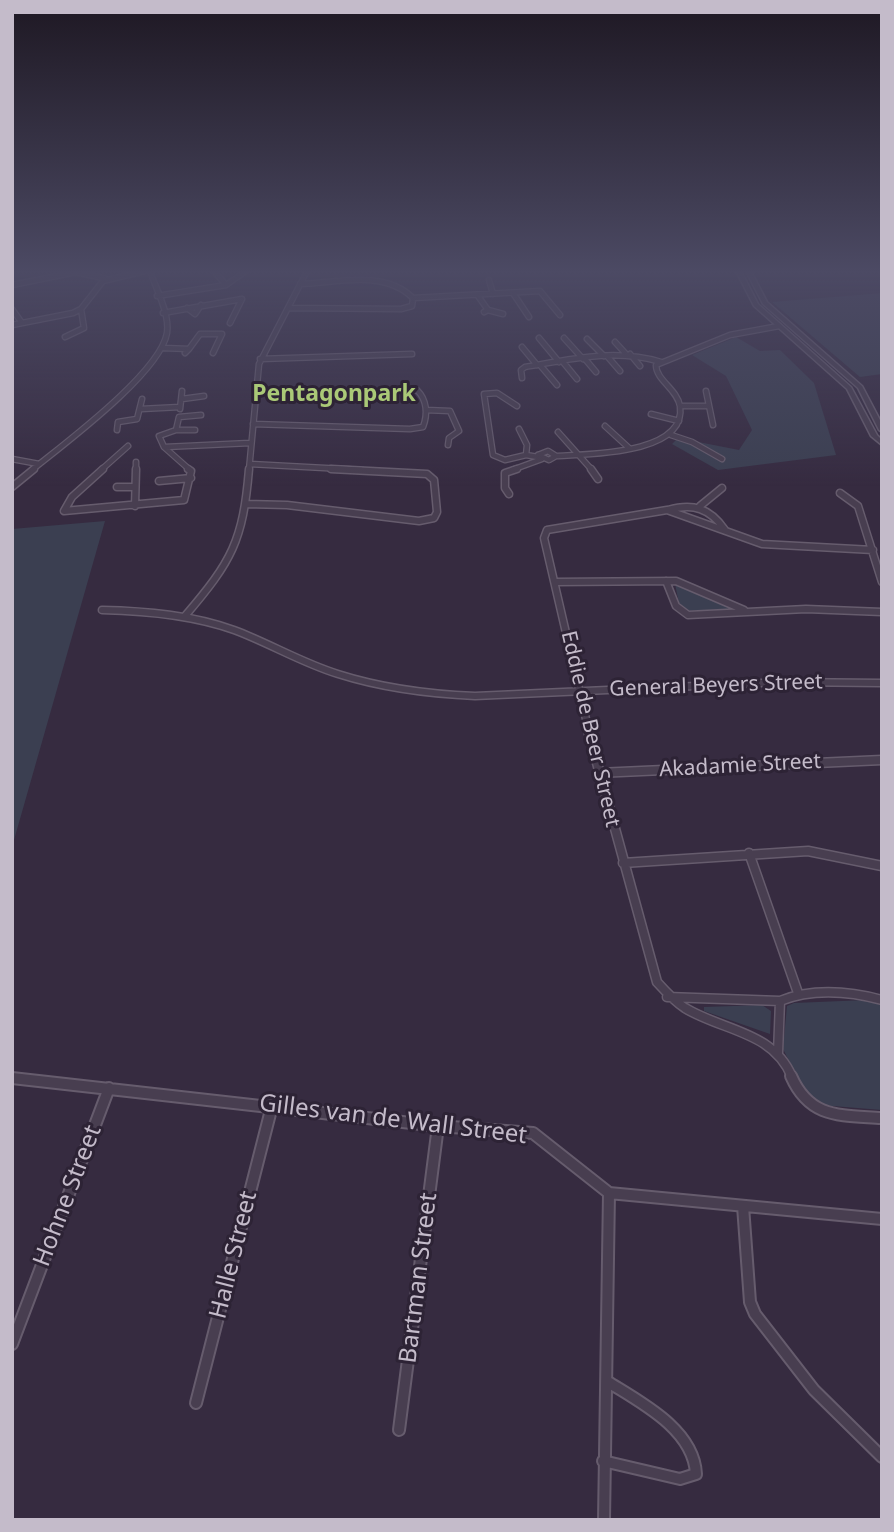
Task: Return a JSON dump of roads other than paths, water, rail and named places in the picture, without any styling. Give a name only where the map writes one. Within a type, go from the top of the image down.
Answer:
[{"type":"street","points":[[12,487],[142,375],[164,342]]},
{"type":"street","points":[[163,348],[187,351],[194,342]]},
{"type":"street","points":[[213,353],[217,342]]},
{"type":"street","points":[[185,616],[232,554],[243,529],[260,359],[269,342]]},
{"type":"street","points":[[543,342],[578,379]]},
{"type":"street","points":[[568,342],[596,372]]},
{"type":"street","points":[[591,342],[620,371]]},
{"type":"street","points":[[616,342],[640,366]]},
{"type":"street","points":[[509,494],[505,488],[505,473],[540,458],[629,448],[662,441],[671,435],[679,421],[681,406],[675,390],[655,367],[661,362],[711,342]]},
{"type":"street","points":[[798,342],[853,394],[874,436],[882,443]]},
{"type":"street","points":[[811,342],[860,387],[882,430]]},
{"type":"street","points":[[522,347],[557,385]]},
{"type":"street","points":[[260,359],[412,354]]},
{"type":"street","points":[[522,378],[522,368],[606,356],[628,354],[661,362]]},
{"type":"street","points":[[822,364],[834,363]]},
{"type":"street","points":[[253,424],[416,429],[425,425],[423,394],[414,389],[256,392]]},
{"type":"street","points":[[176,430],[182,391]]},
{"type":"street","points":[[706,391],[714,414],[713,425]]},
{"type":"street","points":[[517,405],[497,393],[484,394],[493,455],[505,460],[526,454],[540,458]]},
{"type":"street","points":[[182,398],[204,396]]},
{"type":"street","points":[[117,430],[117,420],[135,420],[141,409],[142,399]]},
{"type":"street","points":[[681,406],[709,406]]},
{"type":"street","points":[[141,409],[180,407]]},
{"type":"street","points":[[426,410],[450,411],[459,431],[449,438],[447,445]]},
{"type":"street","points":[[651,414],[679,421]]},
{"type":"street","points":[[179,417],[201,415]]},
{"type":"street","points":[[605,426],[629,448]]},
{"type":"street","points":[[519,429],[527,446],[526,454]]},
{"type":"street","points":[[128,446],[72,497],[63,510],[184,500],[191,478],[189,468],[164,447],[159,436],[176,430],[195,430]]},
{"type":"street","points":[[558,432],[598,479]]},
{"type":"street","points":[[671,435],[692,442],[722,459]]},
{"type":"street","points":[[164,447],[250,443]]},
{"type":"street","points":[[12,459],[39,464]]},
{"type":"street","points":[[135,506],[136,462]]},
{"type":"street","points":[[246,504],[305,506],[419,521],[431,519],[437,512],[434,480],[427,474],[250,464]]},
{"type":"street","points":[[159,481],[191,478]]},
{"type":"street","points":[[117,486],[134,487]]},
{"type":"street","points":[[700,506],[722,488]]},
{"type":"street","points":[[840,492],[858,506],[882,582]]},
{"type":"street","points":[[667,510],[687,505],[700,506],[715,515],[725,531]]},
{"type":"street","name":"Eddie de Beer Street","points":[[778,1053],[742,1034],[696,1016],[667,997],[651,969],[598,773],[582,691],[545,543],[547,530],[573,523],[667,510],[770,545],[873,550]]},
{"type":"street","points":[[555,582],[666,580],[689,585],[747,611]]},
{"type":"street","points":[[666,580],[675,605],[684,614],[747,611],[882,612]]},
{"type":"street","name":"General Beyers Street","points":[[102,610],[185,616],[240,632],[315,666],[383,686],[475,696],[819,680],[882,683]]},
{"type":"street","points":[[866,612],[882,618]]},
{"type":"street","name":"Akadamie Street","points":[[598,773],[882,760]]},
{"type":"street","points":[[623,863],[749,853],[826,852],[882,866]]},
{"type":"street","points":[[749,853],[798,993]]},
{"type":"street","points":[[667,997],[780,1001],[798,993],[858,995],[882,1000]]},
{"type":"street","points":[[780,1001],[778,1053],[803,1098],[813,1107],[843,1114],[882,1118]]},
{"type":"street","name":"Gilles van de Wall Street","points":[[12,1078],[438,1126],[533,1133],[610,1193]]},
{"type":"street","name":"Hohne Street","points":[[12,1344],[108,1088]]},
{"type":"street","name":"Halle Street","points":[[197,1403],[272,1106]]},
{"type":"street","name":"Bartman Street","points":[[399,1430],[438,1126]]},
{"type":"street","points":[[604,1520],[610,1193],[882,1219]]},
{"type":"street","points":[[743,1206],[750,1302],[755,1314],[829,1408],[882,1457]]},
{"type":"street","points":[[603,1461],[680,1479],[696,1474],[698,1465],[684,1440],[608,1382]]},
{"type":"district","name":"Pentagonpark","points":[[334,394]]}]
